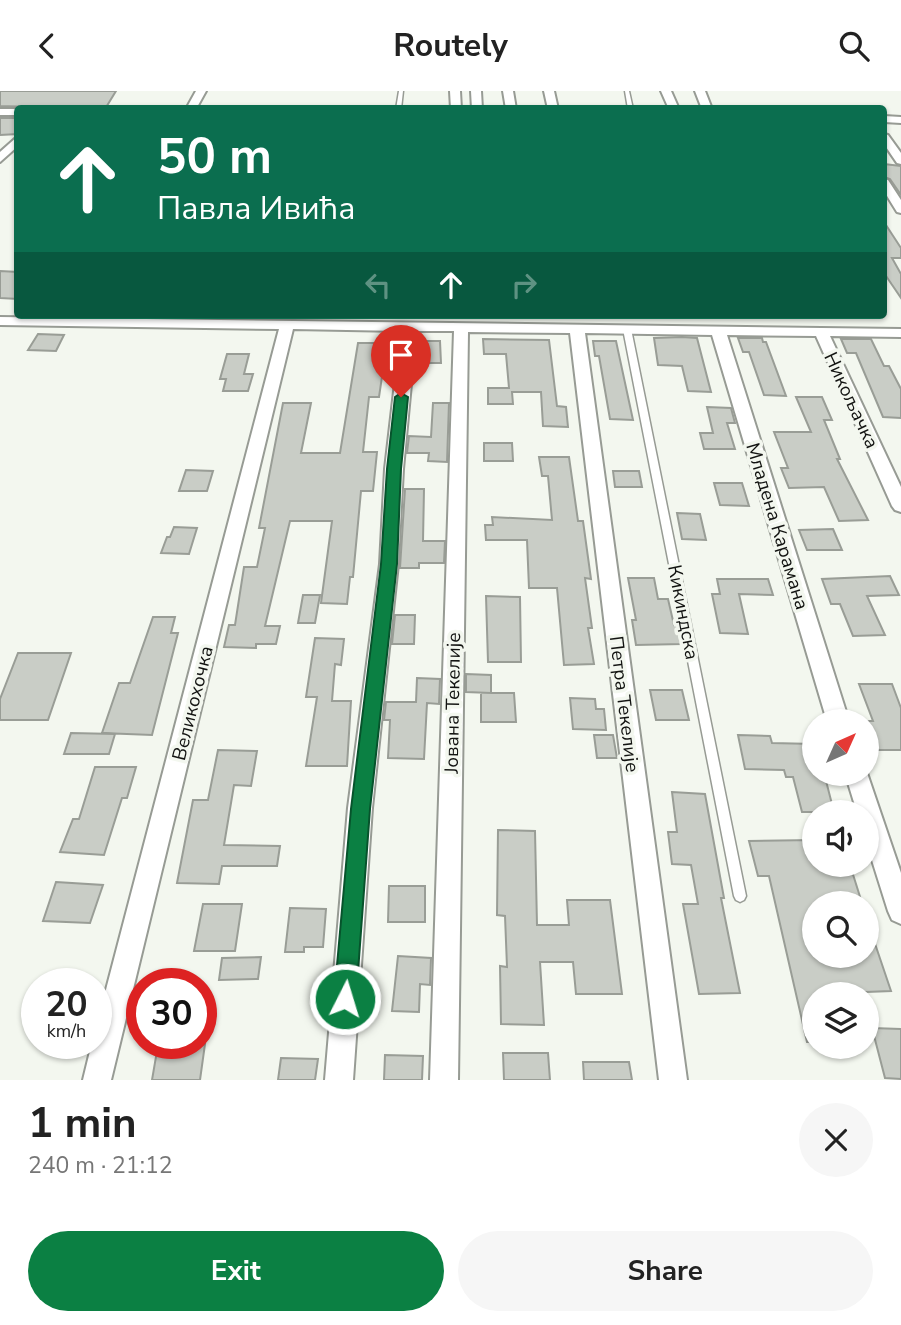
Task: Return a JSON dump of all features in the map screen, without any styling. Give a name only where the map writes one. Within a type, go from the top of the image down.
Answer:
[{"type":"street","points":[[887,141],[901,161]]},
{"type":"street","points":[[0,159],[14,143]]},
{"type":"street","points":[[887,187],[901,209]]},
{"type":"street","points":[[122,319],[220,320],[287,325],[322,320],[380,320],[409,326],[475,322],[569,323],[626,329],[710,325],[821,332],[901,333]]},
{"type":"street","name":"Јована Текелије","points":[[444,1080],[475,322]]},
{"type":"street","name":"Петра Текелије","points":[[569,323],[673,1080]]},
{"type":"street","name":"Великохочка","points":[[97,1080],[287,325]]},
{"type":"street","name":"Младена Карамана","points":[[710,325],[834,709]]},
{"type":"street","points":[[339,1080],[360,809],[389,564],[394,469],[409,326]]},
{"type":"street","name":"Никољачка","points":[[821,332],[901,506]]},
{"type":"street","points":[[860,786],[901,911]]},
{"type":"lane","name":"Кикиндска","points":[[626,329],[740,896]]},
{"type":"building","points":[[0,91],[116,91],[107,105],[0,106]]},
{"type":"building","points":[[0,118],[14,118],[14,134],[0,135]]},
{"type":"building","points":[[887,164],[901,166],[901,195],[887,178]]},
{"type":"building","points":[[887,227],[901,248],[901,258],[892,258],[901,274],[901,298],[887,277]]},
{"type":"building","points":[[0,271],[14,272],[14,299],[0,298]]},
{"type":"building","points":[[38,334],[64,335],[56,351],[28,350]]},
{"type":"building","points":[[654,338],[697,338],[711,392],[688,391],[682,366],[658,365]]},
{"type":"building","points":[[738,338],[762,338],[763,342],[766,342],[786,396],[764,395],[749,352],[743,352]]},
{"type":"building","points":[[483,339],[549,340],[557,406],[566,407],[568,427],[543,426],[541,392],[512,392],[513,404],[488,404],[488,388],[509,388],[506,354],[484,354]]},
{"type":"building","points":[[841,339],[871,339],[884,366],[889,366],[901,389],[901,418],[883,417],[856,353],[847,353]]},
{"type":"building","points":[[419,341],[440,341],[441,363],[418,363]]},
{"type":"building","points":[[593,341],[616,341],[633,420],[610,419],[599,356],[595,356]]},
{"type":"building","points":[[358,343],[387,343],[379,397],[369,397],[363,452],[377,452],[373,491],[361,491],[353,577],[350,577],[347,604],[321,603],[332,521],[290,521],[265,626],[280,626],[276,644],[256,644],[256,648],[224,647],[229,625],[235,625],[244,567],[257,567],[265,528],[259,528],[283,403],[311,403],[301,453],[340,453]]},
{"type":"building","points":[[227,354],[249,354],[244,374],[253,374],[248,391],[223,391],[226,379],[220,379]]},
{"type":"building","points":[[796,397],[822,397],[832,420],[824,420],[840,459],[837,459],[868,520],[839,521],[824,487],[789,488],[781,468],[788,468],[774,432],[811,432]]},
{"type":"building","points":[[433,403],[449,403],[447,462],[428,461],[429,453],[407,453],[409,436],[431,437]]},
{"type":"building","points":[[707,407],[731,408],[735,423],[727,423],[735,449],[704,449],[700,433],[713,433]]},
{"type":"building","points":[[484,443],[512,443],[513,461],[484,461]]},
{"type":"building","points":[[539,457],[569,457],[578,521],[583,521],[591,579],[585,578],[592,628],[588,628],[594,664],[564,665],[557,588],[529,588],[527,540],[486,540],[485,525],[493,525],[492,517],[552,520],[548,476],[542,476]]},
{"type":"building","points":[[186,470],[213,471],[207,491],[179,491]]},
{"type":"building","points":[[613,471],[639,471],[642,487],[615,487]]},
{"type":"building","points":[[714,483],[742,483],[749,506],[720,505]]},
{"type":"building","points":[[405,489],[424,489],[423,541],[445,541],[444,563],[419,563],[419,568],[400,568]]},
{"type":"building","points":[[677,513],[700,514],[706,540],[682,539]]},
{"type":"building","points":[[174,527],[197,528],[189,554],[161,553]]},
{"type":"building","points":[[833,529],[842,550],[807,550],[799,530]]},
{"type":"building","points":[[890,576],[899,595],[867,596],[885,635],[853,636],[840,604],[831,604],[822,579]]},
{"type":"building","points":[[628,578],[654,578],[658,599],[668,599],[674,625],[678,624],[682,644],[636,645],[632,620],[636,620]]},
{"type":"building","points":[[717,579],[768,579],[773,595],[739,594],[748,634],[720,633],[712,594],[720,594]]},
{"type":"building","points":[[303,595],[320,595],[315,623],[298,623]]},
{"type":"building","points":[[486,596],[520,597],[521,662],[488,662]]},
{"type":"building","points":[[395,615],[415,615],[414,644],[392,644]]},
{"type":"building","points":[[153,617],[175,617],[171,633],[178,633],[152,735],[102,733],[119,683],[130,683]]},
{"type":"building","points":[[315,638],[344,639],[341,665],[335,664],[332,701],[351,701],[347,766],[306,766],[317,697],[306,697]]},
{"type":"building","points":[[18,653],[71,653],[48,720],[0,720],[0,699]]},
{"type":"building","points":[[466,674],[491,675],[491,693],[466,692]]},
{"type":"building","points":[[417,678],[440,679],[439,704],[427,703],[424,759],[388,758],[390,720],[384,720],[386,702],[416,702]]},
{"type":"building","points":[[859,684],[892,684],[901,708],[901,750],[879,750],[879,709],[868,709]]},
{"type":"building","points":[[650,690],[682,690],[689,720],[656,720]]},
{"type":"building","points":[[481,693],[514,693],[516,722],[481,722]]},
{"type":"building","points":[[570,698],[595,699],[596,709],[604,709],[606,730],[573,729]]},
{"type":"building","points":[[71,733],[115,734],[109,754],[64,754]]},
{"type":"building","points":[[594,735],[613,735],[617,758],[597,758]]},
{"type":"building","points":[[738,735],[770,736],[772,743],[802,744],[802,786],[827,786],[831,800],[802,800],[802,812],[793,777],[786,777],[784,770],[745,769]]},
{"type":"building","points":[[218,750],[257,751],[251,786],[234,785],[224,845],[280,846],[277,866],[222,866],[219,884],[177,883],[193,800],[208,800]]},
{"type":"building","points":[[95,767],[136,767],[127,798],[122,798],[104,855],[60,852],[73,819],[79,819]]},
{"type":"building","points":[[672,792],[705,794],[724,898],[721,898],[740,993],[699,994],[683,904],[698,904],[691,865],[672,864],[668,832],[677,832]]},
{"type":"building","points":[[498,830],[535,831],[537,925],[569,925],[567,900],[610,900],[622,994],[576,994],[573,962],[540,962],[544,1025],[501,1024],[500,966],[507,967],[505,916],[497,915]]},
{"type":"building","points":[[802,840],[802,877],[854,877],[858,891],[802,891],[802,968],[879,968],[879,956],[891,991],[879,991],[879,982],[802,982],[802,1020],[769,876],[758,876],[749,841]]},
{"type":"building","points":[[56,882],[103,885],[90,923],[43,921]]},
{"type":"building","points":[[389,886],[425,886],[425,922],[388,922]]},
{"type":"building","points":[[203,904],[242,904],[235,951],[194,951]]},
{"type":"building","points":[[290,908],[326,909],[323,947],[304,947],[304,952],[285,952]]},
{"type":"building","points":[[398,956],[431,958],[430,985],[420,984],[419,1012],[392,1011]]},
{"type":"building","points":[[261,957],[258,979],[219,980],[222,958]]},
{"type":"building","points":[[879,1028],[901,1029],[901,1079],[885,1078],[879,1055]]},
{"type":"building","points":[[503,1053],[548,1053],[550,1080],[504,1080]]},
{"type":"building","points":[[385,1055],[423,1056],[422,1080],[384,1080]]},
{"type":"building","points":[[281,1058],[318,1059],[315,1080],[278,1080]]},
{"type":"building","points":[[156,1059],[203,1059],[200,1080],[152,1080]]},
{"type":"building","points":[[583,1062],[629,1062],[632,1080],[584,1080]]},
{"type":"route","points":[[345,999],[360,809],[389,564],[401,397]]}]
